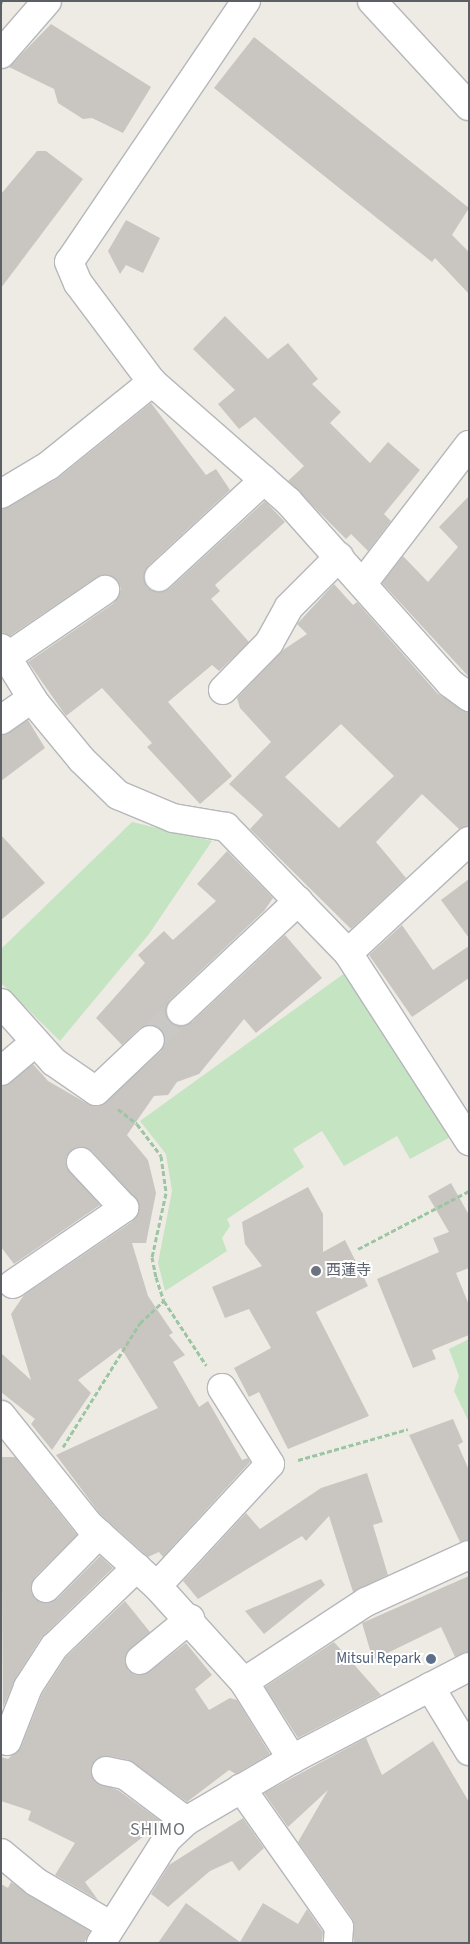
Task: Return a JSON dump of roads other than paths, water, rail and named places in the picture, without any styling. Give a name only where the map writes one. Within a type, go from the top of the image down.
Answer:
[{"type":"street","points":[[1,54],[47,1]]},
{"type":"street","points":[[246,1],[69,262],[78,283],[152,382],[264,480],[339,557],[450,684],[467,693]]},
{"type":"street","points":[[372,1],[469,106]]},
{"type":"street","points":[[1,494],[48,466],[152,382]]},
{"type":"street","points":[[363,584],[469,445]]},
{"type":"street","points":[[159,577],[264,480]]},
{"type":"street","points":[[223,690],[270,643],[289,607],[339,557]]},
{"type":"street","points":[[105,590],[4,652],[32,698],[82,760],[118,795],[173,818],[226,827],[348,953],[469,1141]]},
{"type":"street","points":[[1,720],[32,698]]},
{"type":"street","points":[[348,953],[467,847]]},
{"type":"street","points":[[181,1012],[298,901]]},
{"type":"street","points":[[1,1003],[31,1046],[96,1091],[150,1040]]},
{"type":"street","points":[[1,1071],[31,1046]]},
{"type":"street","points":[[5,1284],[124,1208],[81,1162]]},
{"type":"street","points":[[157,1586],[270,1464],[222,1388]]},
{"type":"street","points":[[6,1430],[46,1469],[99,1534],[157,1586],[190,1619],[244,1682],[292,1759]]},
{"type":"street","points":[[46,1588],[99,1534]]},
{"type":"street","points":[[244,1682],[366,1602],[469,1555]]},
{"type":"street","points":[[7,1741],[28,1687],[54,1647],[137,1568]]},
{"type":"street","points":[[140,1660],[190,1619]]},
{"type":"street","points":[[1,1853],[36,1882],[106,1934],[167,1839],[186,1821],[292,1759],[469,1667]]},
{"type":"street","points":[[430,1687],[469,1751]]},
{"type":"street","points":[[106,1771],[125,1775],[186,1821]]},
{"type":"street","points":[[241,1788],[339,1927],[338,1943]]},
{"type":"tunnel","points":[[150,1040],[181,1011]]},
{"type":"place","name":"西蓮寺","points":[[316,1271]]},
{"type":"place","name":"Mitsui Repark","points":[[431,1659]]},
{"type":"district","name":"SHIMO","points":[[158,1830]]}]
